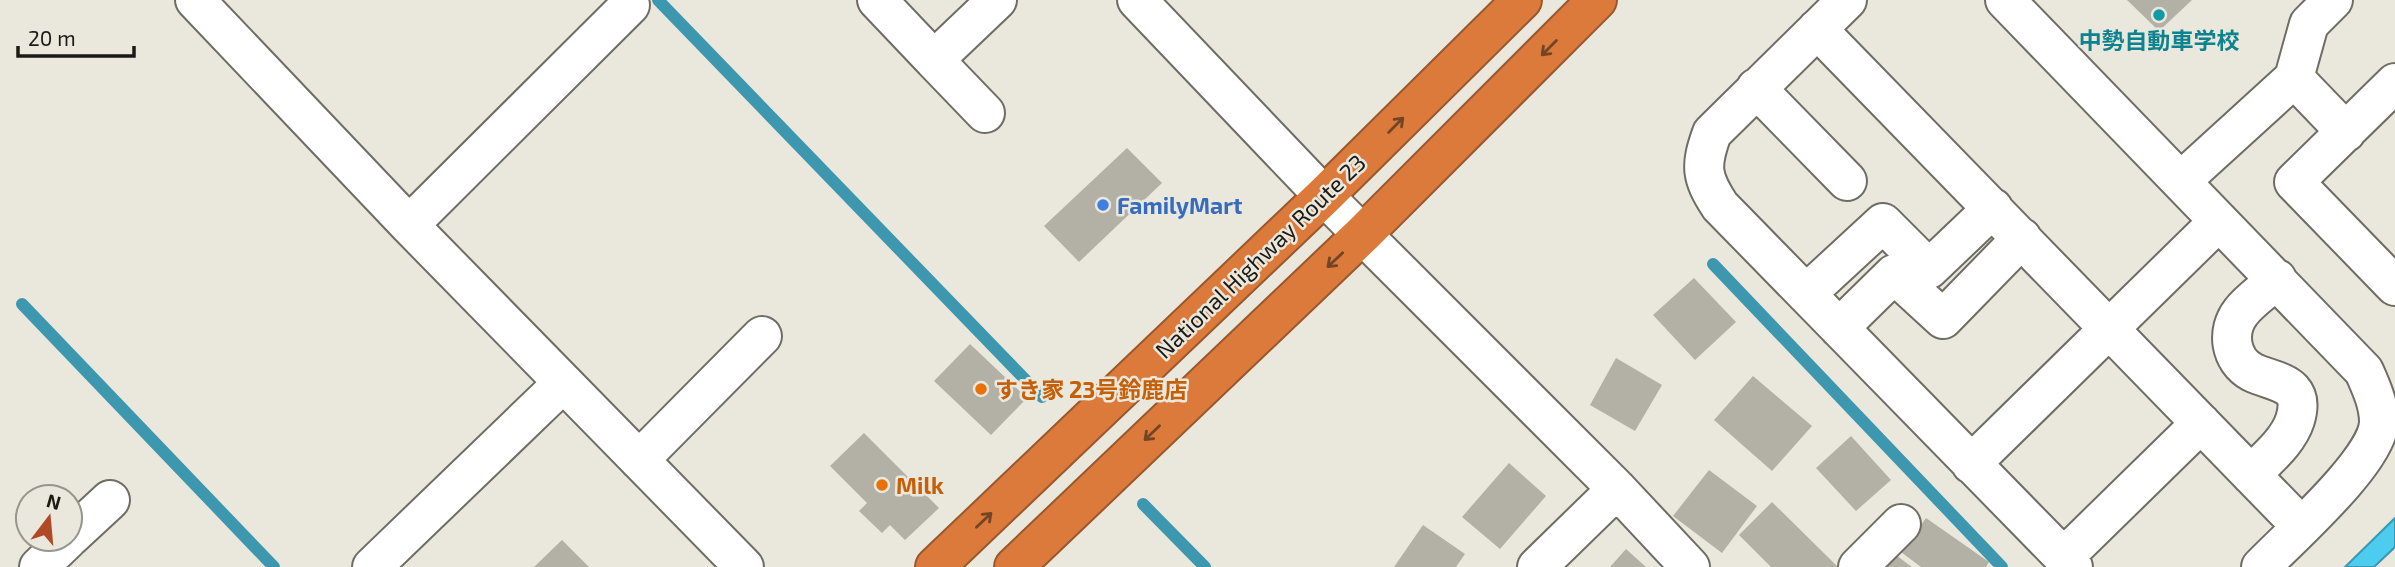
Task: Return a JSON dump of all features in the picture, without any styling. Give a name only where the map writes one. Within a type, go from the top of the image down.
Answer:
[{"type":"highway","name":"National Highway Route 23","points":[[935,567],[1324,196],[1522,0]]},
{"type":"highway","points":[[1014,567],[1363,234],[1597,0]]},
{"type":"street","points":[[195,0],[409,225],[744,567]]},
{"type":"street","points":[[877,0],[985,113]]},
{"type":"street","points":[[934,60],[997,0]]},
{"type":"street","points":[[1137,0],[1324,196],[1617,489],[1690,567]]},
{"type":"street","points":[[1847,0],[1712,133],[1704,155],[1705,184],[1720,206],[2068,562],[2201,423]]},
{"type":"street","points":[[2005,0],[2364,371],[2375,397],[2379,424],[2370,448],[2355,470],[2261,567]]},
{"type":"street","points":[[2181,181],[2294,78],[2309,24],[2333,0]]},
{"type":"street","points":[[409,225],[630,5]]},
{"type":"street","points":[[1817,29],[2301,526]]},
{"type":"street","points":[[2294,78],[2346,132]]},
{"type":"street","points":[[2395,83],[2294,182],[2395,286]]},
{"type":"street","points":[[1756,88],[1847,181]]},
{"type":"street","points":[[1806,294],[1883,223],[1930,269],[1993,208]]},
{"type":"street","points":[[1971,464],[2219,221]]},
{"type":"street","points":[[1839,328],[1894,274],[1943,319],[2022,238]]},
{"type":"street","points":[[2251,475],[2286,438],[2295,419],[2296,397],[2285,383],[2250,371],[2234,354],[2231,335],[2240,312],[2277,279]]},
{"type":"street","points":[[639,460],[762,336]]},
{"type":"street","points":[[372,567],[563,383]]},
{"type":"street","points":[[1537,567],[1617,489]]},
{"type":"street","points":[[84,524],[110,500]]},
{"type":"street","points":[[1858,567],[1901,524]]},
{"type":"street","points":[[39,567],[53,553]]},
{"type":"water","points":[[2395,518],[2395,547],[2374,567],[2345,567]]},
{"type":"building","name":"中勢自動車学校","points":[[2127,0],[2192,0],[2159,31]]},
{"type":"building","name":"FamilyMart","points":[[1127,148],[1162,183],[1079,262],[1044,226]]},
{"type":"building","points":[[1694,278],[1736,322],[1695,360],[1653,315]]},
{"type":"building","name":"すき家 23号鈴鹿店","points":[[970,344],[1027,398],[991,435],[934,381]]},
{"type":"building","points":[[1616,358],[1662,385],[1635,431],[1590,405]]},
{"type":"building","points":[[1753,376],[1812,426],[1772,471],[1714,420]]},
{"type":"building","name":"Milk","points":[[864,433],[939,508],[905,540],[890,525],[882,533],[859,511],[867,503],[830,466]]},
{"type":"building","points":[[1851,436],[1891,480],[1856,511],[1816,468]]},
{"type":"building","points":[[1509,463],[1546,496],[1500,549],[1462,517]]},
{"type":"building","points":[[1709,470],[1757,506],[1722,553],[1673,516]]},
{"type":"building","points":[[1772,502],[1838,567],[1771,567],[1739,535]]},
{"type":"building","points":[[1926,518],[1989,562],[1986,567],[1921,567],[1901,552]]},
{"type":"building","points":[[1423,525],[1465,554],[1456,567],[1394,567]]},
{"type":"building","points":[[562,540],[589,567],[534,567]]},
{"type":"building","points":[[1885,547],[1912,567],[1869,567]]},
{"type":"building","points":[[1626,549],[1646,567],[1610,567]]},
{"type":"waterway","points":[[658,0],[1042,397]]},
{"type":"waterway","points":[[1713,264],[2002,567]]},
{"type":"waterway","points":[[22,304],[274,567]]},
{"type":"waterway","points":[[1143,504],[1205,567]]},
{"type":"place","name":"中勢自動車学校","points":[[2159,15]]},
{"type":"place","name":"FamilyMart","points":[[1103,205]]},
{"type":"place","name":"すき家 23号鈴鹿店","points":[[981,389]]},
{"type":"place","name":"Milk","points":[[882,485]]}]
